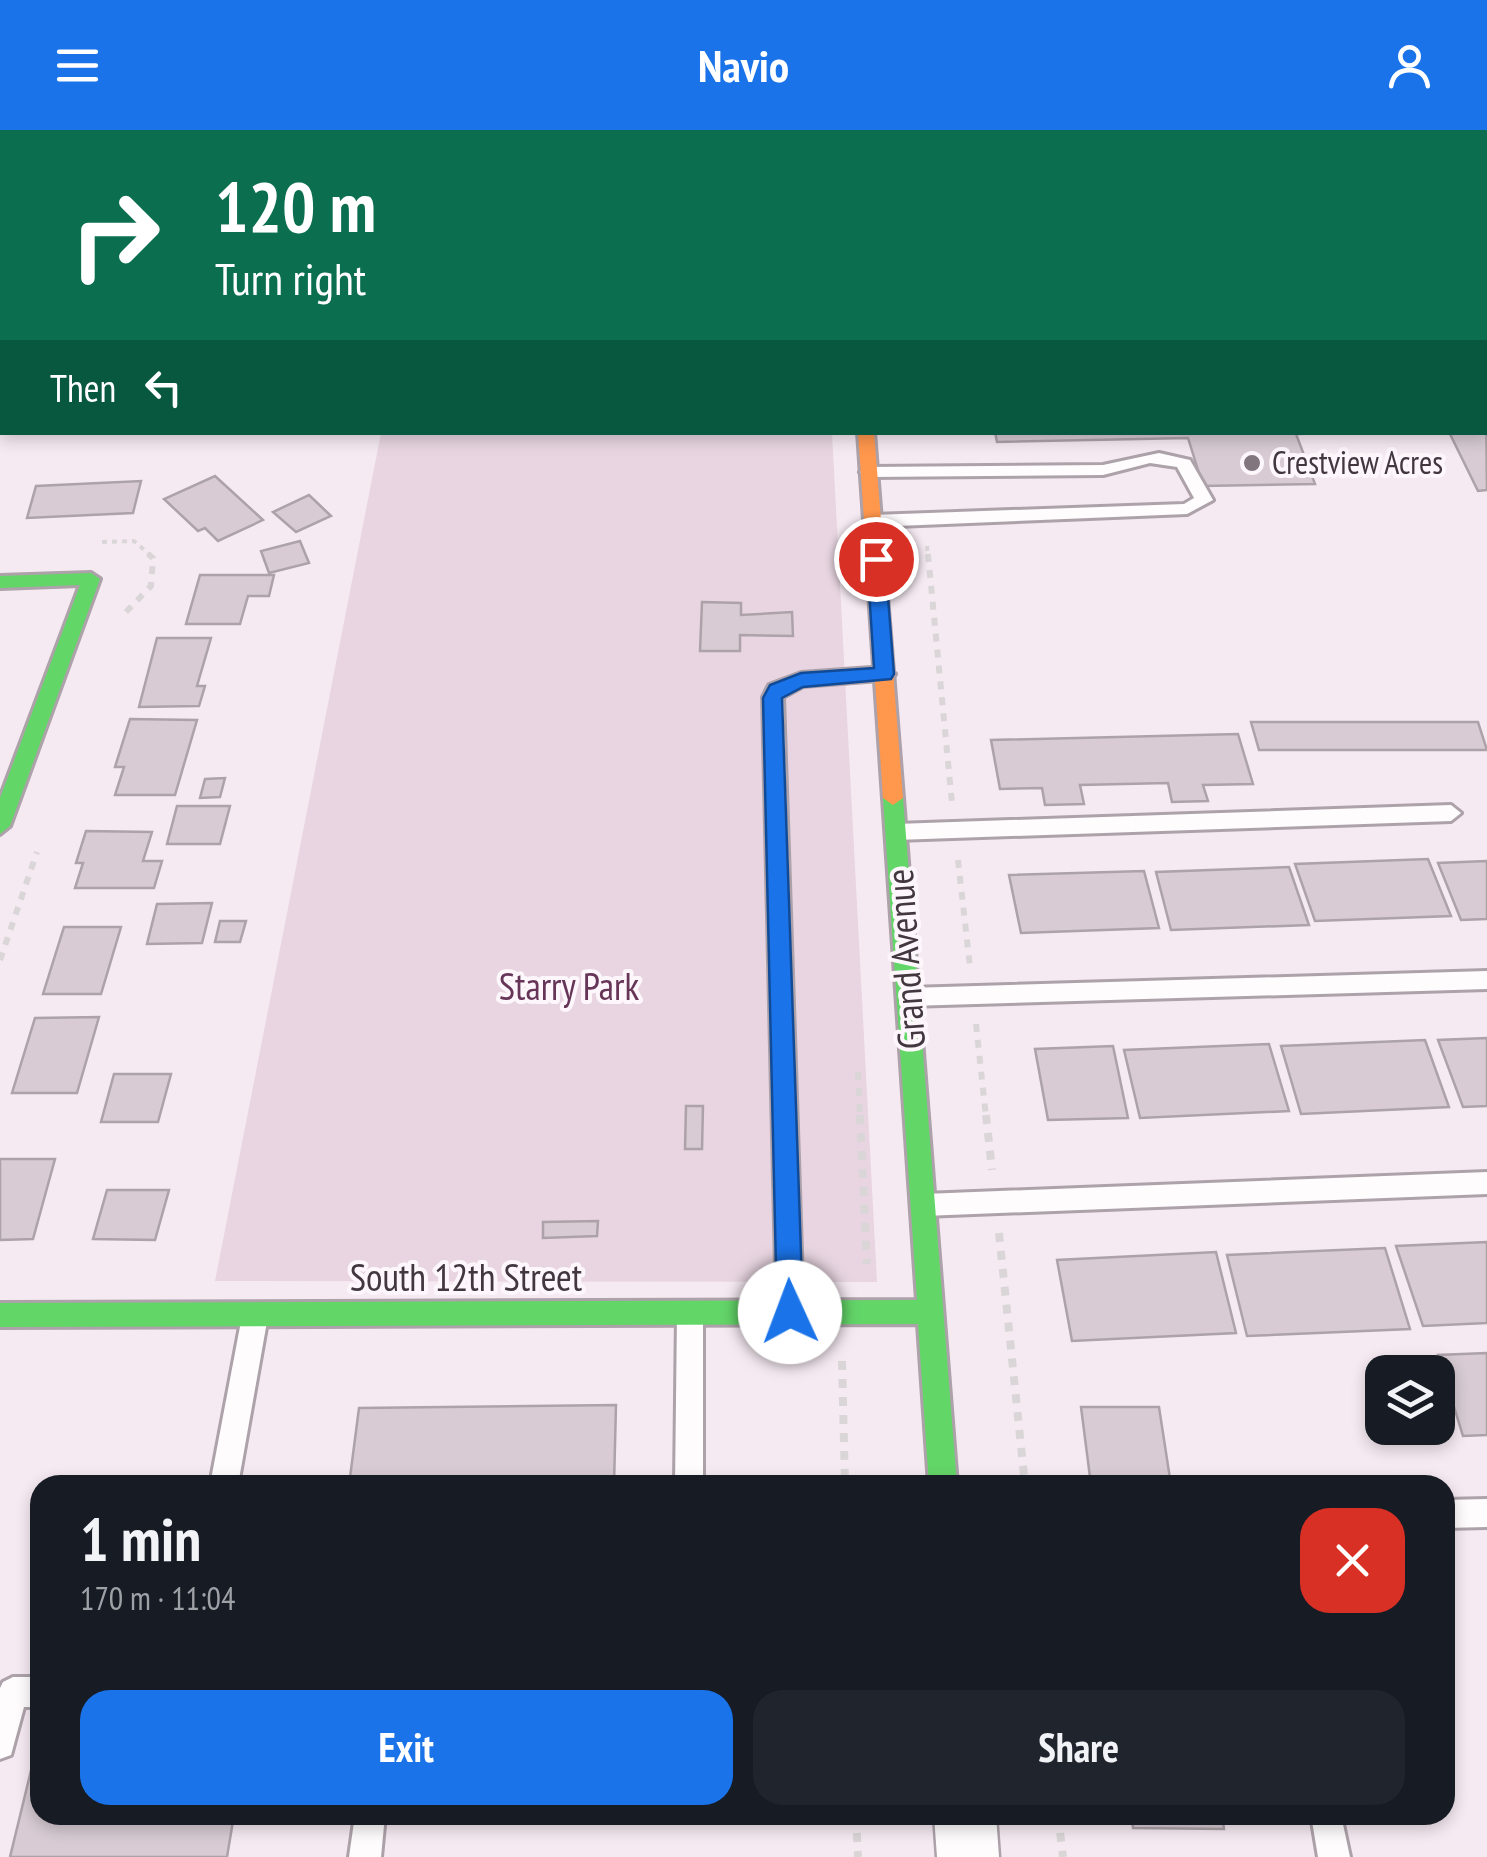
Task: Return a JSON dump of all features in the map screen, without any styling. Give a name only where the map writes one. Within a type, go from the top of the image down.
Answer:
[{"type":"street","name":"Grand Avenue","points":[[866,435],[942,1475]]},
{"type":"street","points":[[0,582],[91,579],[0,826]]},
{"type":"street","name":"South 12th Street","points":[[0,1315],[932,1312]]},
{"type":"street","points":[[966,1825],[968,1857]]},
{"type":"lane","points":[[869,472],[1103,470],[1123,467],[1139,457],[1162,456],[1184,464],[1204,500],[1186,509],[873,520]]},
{"type":"lane","points":[[790,1312],[772,698],[776,690],[801,680],[884,674]]},
{"type":"lane","points":[[896,832],[1450,812]]},
{"type":"lane","points":[[909,996],[1487,980]]},
{"type":"lane","points":[[924,1205],[1487,1182]]},
{"type":"lane","points":[[689,1475],[690,1312]]},
{"type":"lane","points":[[226,1475],[256,1314]]},
{"type":"lane","points":[[1455,1514],[1487,1513]]},
{"type":"lane","points":[[0,1744],[13,1692],[30,1692]]},
{"type":"lane","points":[[365,1857],[369,1825]]},
{"type":"lane","points":[[1328,1825],[1334,1857]]},
{"type":"path","points":[[925,519],[1024,1475]]},
{"type":"path","points":[[845,1475],[841,1350],[868,1282],[858,1068]]},
{"type":"path","points":[[856,1825],[858,1857]]},
{"type":"path","points":[[1059,1825],[1062,1857]]},
{"type":"green space","name":"Starry Park","points":[[381,435],[832,435],[877,1282],[215,1281]]},
{"type":"building","name":"Crestview Acres","points":[[996,435],[1296,435],[1315,484],[1203,486],[1188,438],[997,442]]},
{"type":"building","name":"Crestview Acres","points":[[1450,435],[1486,435],[1487,490],[1478,491]]},
{"type":"building","points":[[215,476],[263,520],[218,541],[205,528],[198,531],[164,499]]},
{"type":"building","points":[[141,481],[133,513],[27,518],[36,486]]},
{"type":"building","points":[[309,495],[331,516],[296,532],[273,512]]},
{"type":"building","points":[[300,541],[309,563],[269,573],[261,551]]},
{"type":"building","points":[[200,575],[274,575],[269,596],[248,596],[240,624],[186,624]]},
{"type":"building","points":[[702,602],[741,603],[741,615],[792,612],[793,636],[740,635],[740,651],[700,651]]},
{"type":"building","points":[[157,638],[211,638],[197,686],[205,686],[199,706],[139,707]]},
{"type":"building","points":[[130,719],[197,720],[175,795],[115,795],[124,767],[115,767]]},
{"type":"building","points":[[1251,722],[1478,722],[1487,750],[1259,750]]},
{"type":"building","points":[[1238,734],[1253,784],[1203,785],[1208,801],[1172,802],[1168,783],[1080,785],[1084,804],[1045,805],[1042,788],[1000,789],[991,740]]},
{"type":"building","points":[[225,778],[220,797],[200,798],[205,779]]},
{"type":"building","points":[[177,806],[230,806],[220,844],[167,844]]},
{"type":"building","points":[[86,831],[152,832],[143,861],[162,861],[154,888],[75,888],[83,863],[76,863]]},
{"type":"building","points":[[1428,859],[1451,916],[1315,921],[1295,864]]},
{"type":"building","points":[[1487,861],[1487,919],[1461,920],[1438,863]]},
{"type":"building","points":[[1289,867],[1309,925],[1171,930],[1156,872]]},
{"type":"building","points":[[1144,871],[1159,928],[1021,933],[1009,875]]},
{"type":"building","points":[[212,903],[202,943],[147,944],[157,904]]},
{"type":"building","points":[[220,921],[246,921],[240,942],[215,942]]},
{"type":"building","points":[[64,927],[121,927],[101,994],[43,994]]},
{"type":"building","points":[[99,1017],[77,1093],[12,1093],[35,1018]]},
{"type":"building","points":[[1487,1038],[1487,1106],[1463,1107],[1438,1040]]},
{"type":"building","points":[[1425,1040],[1449,1107],[1301,1114],[1281,1046]]},
{"type":"building","points":[[1269,1044],[1289,1111],[1140,1118],[1124,1050]]},
{"type":"building","points":[[1113,1046],[1128,1118],[1048,1120],[1035,1049]]},
{"type":"building","points":[[114,1074],[171,1074],[158,1122],[101,1122]]},
{"type":"building","points":[[686,1106],[703,1106],[702,1149],[685,1149]]},
{"type":"building","points":[[0,1159],[55,1159],[33,1239],[0,1240]]},
{"type":"building","points":[[107,1190],[169,1190],[155,1240],[93,1239]]},
{"type":"building","points":[[598,1221],[597,1236],[543,1238],[543,1222]]},
{"type":"building","points":[[1487,1242],[1487,1323],[1423,1326],[1396,1246]]},
{"type":"building","points":[[1385,1248],[1410,1329],[1247,1336],[1227,1255]]},
{"type":"building","points":[[1216,1252],[1236,1333],[1072,1341],[1057,1260]]},
{"type":"building","points":[[1487,1353],[1487,1435],[1463,1436],[1455,1410],[1455,1355],[1438,1355]]},
{"type":"building","points":[[616,1405],[614,1475],[350,1475],[359,1408]]},
{"type":"building","points":[[1081,1407],[1159,1407],[1169,1475],[1090,1475]]},
{"type":"building","points":[[30,1775],[30,1825],[232,1825],[227,1857],[10,1857]]},
{"type":"building","points":[[1133,1825],[1223,1825],[1224,1829]]},
{"type":"traffic: fast","points":[[0,582],[91,579],[0,826]]},
{"type":"traffic: fast","points":[[893,798],[942,1475]]},
{"type":"traffic: fast","points":[[0,1315],[933,1312]]},
{"type":"traffic: slow","points":[[866,435],[893,798]]},
{"type":"place","name":"Crestview Acres","points":[[1252,463]]},
{"type":"route","points":[[790,1312],[772,698],[776,690],[801,680],[884,674],[876,559]]}]
